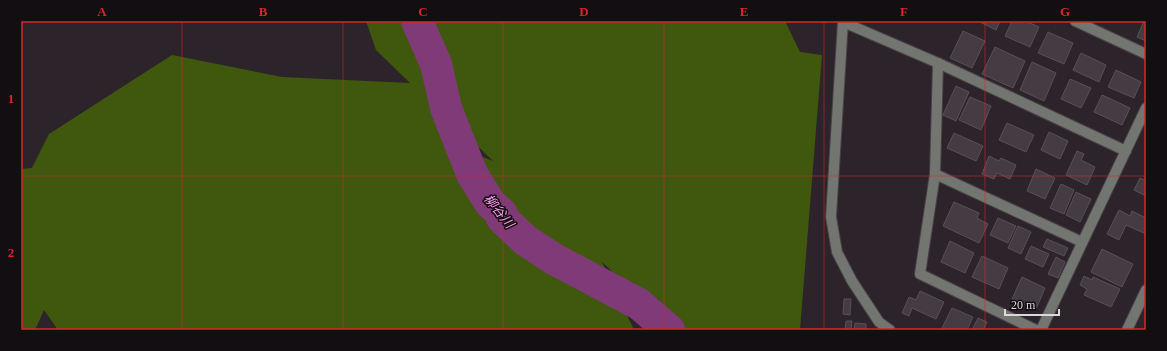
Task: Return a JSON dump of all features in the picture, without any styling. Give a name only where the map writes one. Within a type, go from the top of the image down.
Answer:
[{"type":"street","points":[[890,330],[879,322],[852,281],[837,252],[831,217],[843,21],[938,62],[1126,151]]},
{"type":"street","points":[[1075,21],[1146,54]]},
{"type":"street","points":[[938,62],[935,174],[920,274],[1036,330]]},
{"type":"street","points":[[1041,330],[1146,108]]},
{"type":"street","points":[[935,174],[1082,242]]},
{"type":"street","points":[[1127,330],[1146,290]]},
{"type":"green space","points":[[366,21],[785,21],[800,52],[822,55],[800,330],[675,330],[602,262],[634,330],[58,330],[44,310],[35,330],[21,330],[21,169],[32,168],[49,134],[172,55],[282,77],[410,83],[376,50]],"holes":[[[461,130],[493,161],[468,151]]]},
{"type":"building","points":[[978,21],[1000,21],[996,30]]},
{"type":"building","points":[[1012,21],[1025,21],[1039,27],[1030,47],[1005,36]]},
{"type":"building","points":[[1144,21],[1146,21],[1146,41],[1137,37]]},
{"type":"building","points":[[963,31],[985,41],[972,68],[950,58]]},
{"type":"building","points":[[1048,32],[1073,43],[1064,64],[1038,53]]},
{"type":"building","points":[[995,47],[1025,61],[1013,88],[982,74]]},
{"type":"building","points":[[1081,53],[1106,65],[1099,82],[1073,70]]},
{"type":"building","points":[[1032,62],[1056,73],[1044,101],[1020,90]]},
{"type":"building","points":[[1116,70],[1141,82],[1134,98],[1108,87]]},
{"type":"building","points":[[1070,79],[1091,88],[1081,108],[1061,99]]},
{"type":"building","points":[[956,86],[969,92],[956,121],[943,115]]},
{"type":"building","points":[[1102,95],[1130,108],[1122,125],[1094,112]]},
{"type":"building","points":[[970,97],[991,106],[981,130],[959,120]]},
{"type":"building","points":[[1007,123],[1034,135],[1026,152],[999,140]]},
{"type":"building","points":[[1049,132],[1068,141],[1060,159],[1041,150]]},
{"type":"building","points":[[954,133],[983,146],[976,161],[947,148]]},
{"type":"building","points":[[1077,151],[1084,154],[1081,160],[1095,167],[1087,185],[1066,175]]},
{"type":"building","points":[[989,156],[999,161],[1001,158],[1016,165],[1010,179],[997,173],[994,179],[982,174]]},
{"type":"building","points":[[1036,169],[1055,178],[1045,199],[1027,191]]},
{"type":"building","points":[[1140,178],[1146,181],[1146,196],[1134,190]]},
{"type":"building","points":[[1061,184],[1074,190],[1064,214],[1050,208]]},
{"type":"building","points":[[1076,192],[1091,199],[1080,222],[1066,215]]},
{"type":"building","points":[[954,202],[979,213],[977,218],[988,224],[979,243],[943,226]]},
{"type":"building","points":[[1119,210],[1130,216],[1132,211],[1146,218],[1146,234],[1126,225],[1119,240],[1107,234]]},
{"type":"building","points":[[998,218],[1016,226],[1008,243],[990,235]]},
{"type":"building","points":[[1018,226],[1031,232],[1021,254],[1008,248]]},
{"type":"building","points":[[1047,239],[1068,248],[1064,256],[1043,247]]},
{"type":"building","points":[[950,241],[974,253],[965,273],[941,262]]},
{"type":"building","points":[[1031,246],[1049,254],[1043,267],[1025,259]]},
{"type":"building","points":[[1102,249],[1133,264],[1122,287],[1091,272]]},
{"type":"building","points":[[982,256],[1008,268],[999,289],[972,277]]},
{"type":"building","points":[[1056,257],[1065,262],[1058,278],[1048,274]]},
{"type":"building","points":[[1084,276],[1092,280],[1093,277],[1120,289],[1111,307],[1084,295],[1087,289],[1080,285]]},
{"type":"building","points":[[1022,277],[1045,288],[1036,309],[1012,299]]},
{"type":"building","points":[[920,291],[944,302],[936,319],[912,308],[909,316],[902,313],[909,297],[916,300]]},
{"type":"building","points":[[844,299],[851,299],[850,315],[843,314]]},
{"type":"building","points":[[952,308],[973,317],[967,330],[941,330]]},
{"type":"building","points":[[978,318],[987,322],[983,330],[972,330]]},
{"type":"building","points":[[846,321],[852,321],[851,330],[845,330]]},
{"type":"building","points":[[855,323],[866,324],[866,330],[854,330]]},
{"type":"waterway","name":"柳谷川","points":[[417,21],[436,64],[446,108],[472,174],[490,203],[502,214],[502,218],[525,240],[554,259],[639,304],[669,330]]}]
